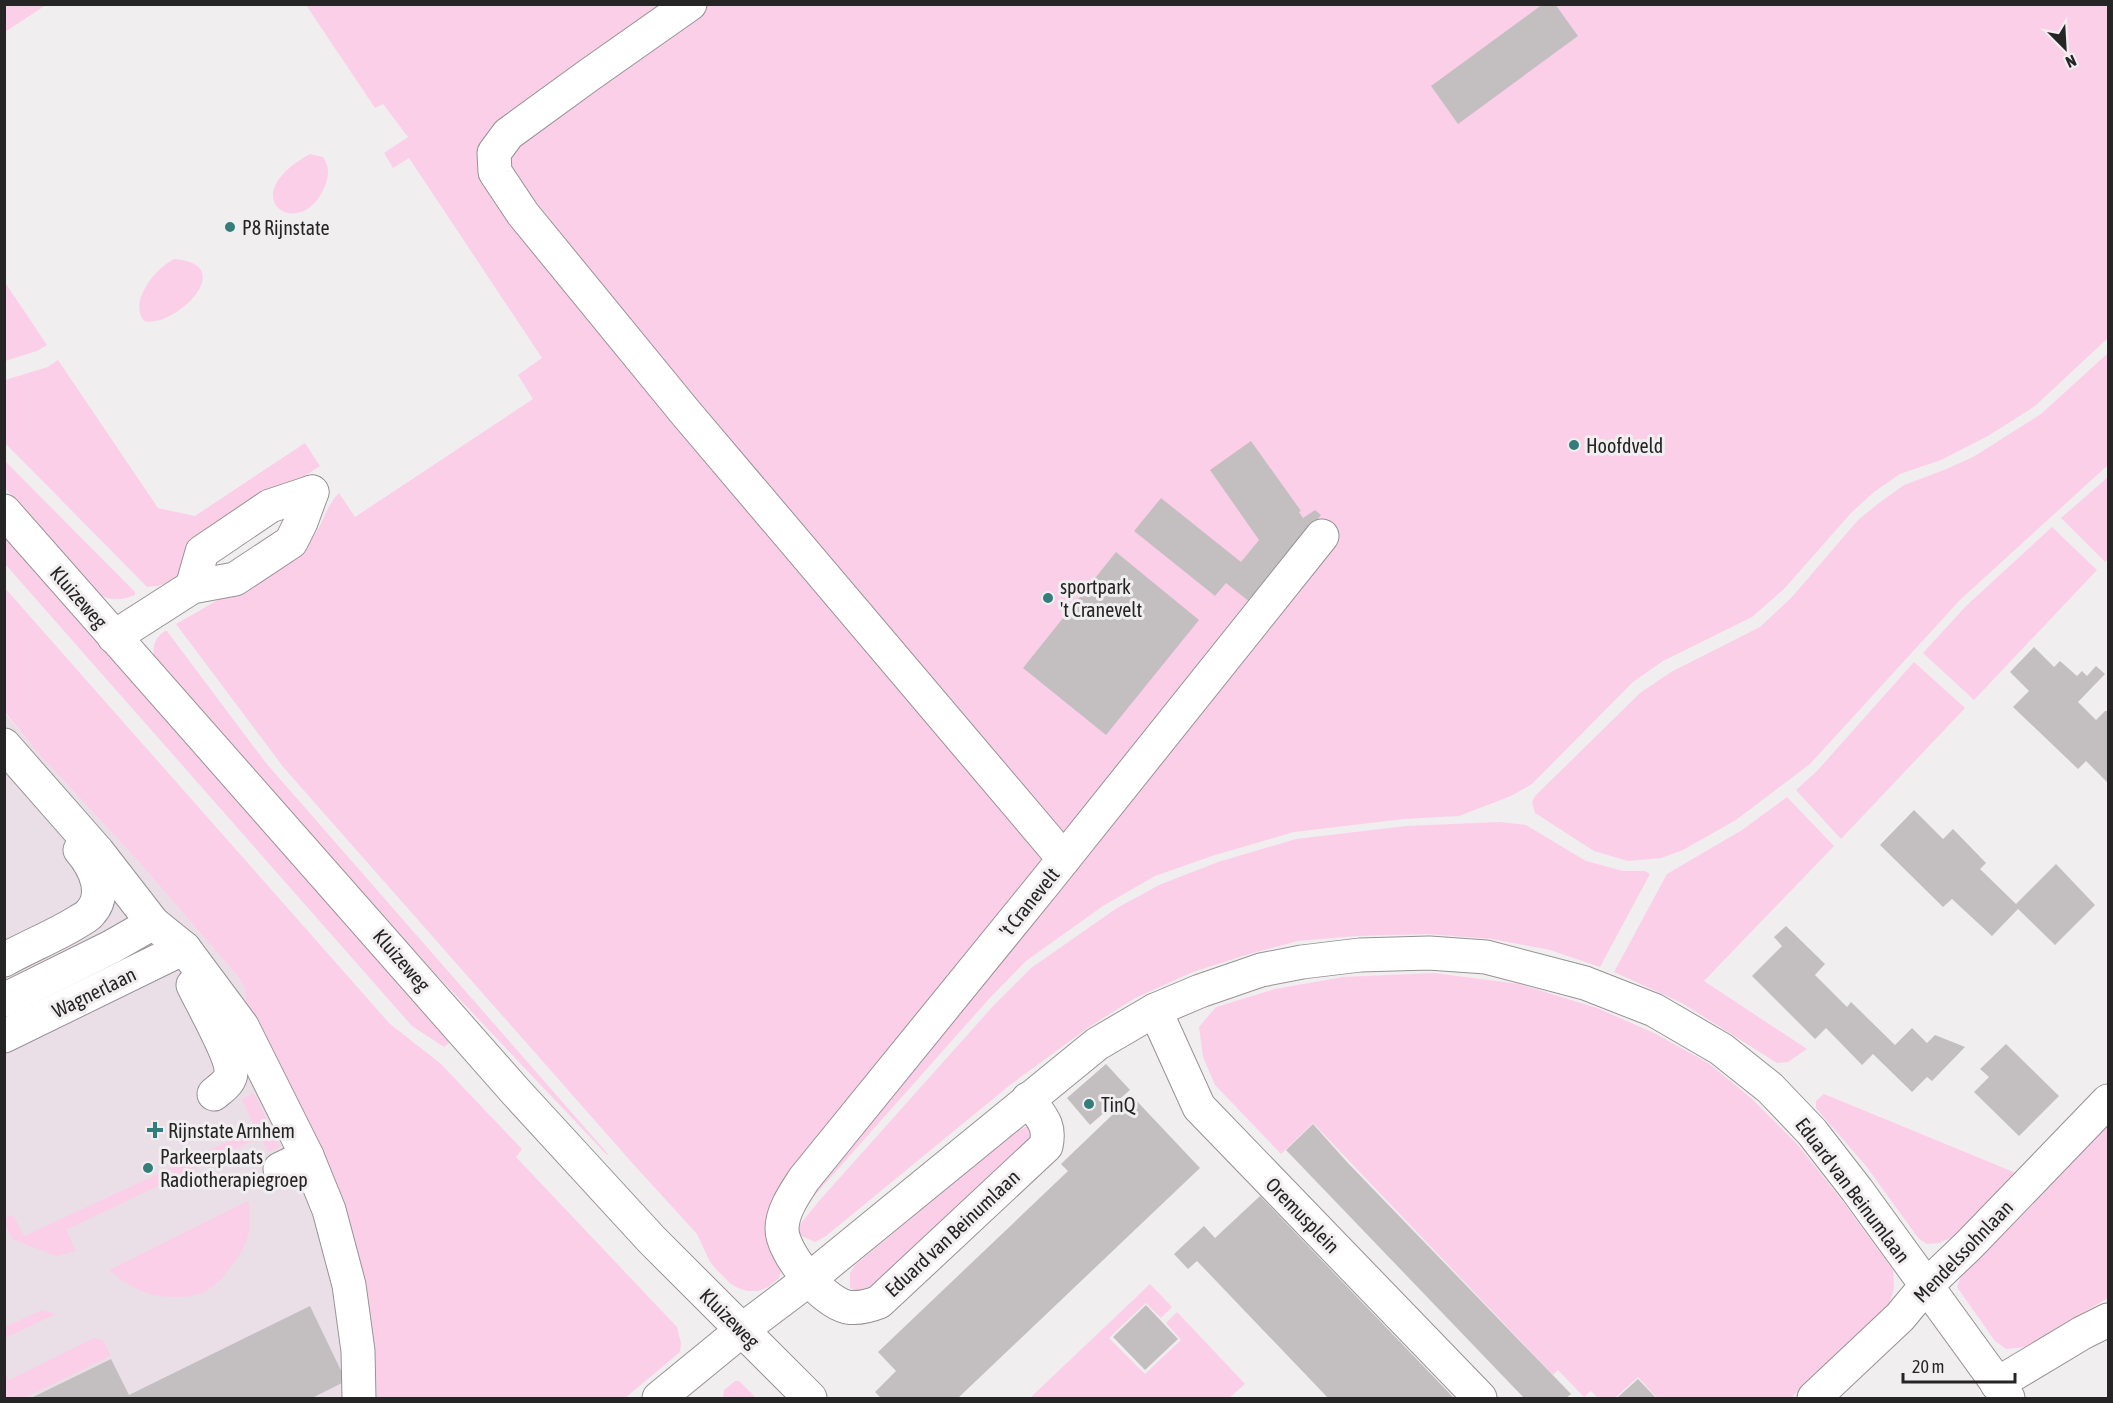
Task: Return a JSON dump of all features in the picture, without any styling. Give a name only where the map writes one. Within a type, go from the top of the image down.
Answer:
[{"type":"street","points":[[690,4],[508,135],[494,153],[495,172],[523,214],[685,412],[1064,859]]},
{"type":"street","name":"Kluizeweg","points":[[4,511],[516,1092],[652,1240],[810,1398]]},
{"type":"street","name":"'t Cranevelt","points":[[808,1280],[784,1242],[782,1228],[793,1196],[804,1179],[1322,536]]},
{"type":"street","points":[[114,637],[192,587]]},
{"type":"street","points":[[4,745],[98,852],[146,913],[184,948],[242,1026],[293,1162],[329,1210],[349,1285],[358,1351],[359,1398]]},
{"type":"street","points":[[4,763],[90,861],[98,882],[97,899],[91,913],[64,930],[4,960]]},
{"type":"street","points":[[4,980],[87,938],[146,913]]},
{"type":"street","points":[[4,1000],[111,948],[146,913]]},
{"type":"street","points":[[184,948],[192,982],[230,1065],[231,1072],[227,1083],[214,1094]]},
{"type":"street","name":"Wagnerlaan","points":[[4,1036],[184,948]]},
{"type":"street","name":"Eduard van Beinumlaan","points":[[666,1396],[742,1330],[808,1280],[1097,1044],[1155,1010],[1200,991],[1262,970],[1302,962],[1360,955],[1429,953],[1486,957],[1585,982],[1654,1010],[1721,1049],[1770,1088],[1818,1140],[2003,1391]]},
{"type":"street","name":"Oremusplein","points":[[1155,1010],[1199,1107],[1480,1398]]},
{"type":"street","name":"Eduard van Beinumlaan","points":[[808,1280],[846,1307],[867,1307],[879,1302],[1046,1146],[1049,1133],[1046,1124],[1028,1099]]},
{"type":"street","name":"Mendelssohnlaan","points":[[1814,1398],[1900,1317],[1925,1287],[2109,1101]]},
{"type":"street","points":[[2003,1391],[2082,1333],[2109,1320]]},
{"type":"shaded area","points":[[5,4],[46,4],[46,5],[5,32]]},
{"type":"shaded area","name":"sportpark 't Cranevelt","points":[[306,5],[2108,5],[2108,338],[2035,406],[1988,436],[1941,460],[1900,474],[1874,492],[1851,513],[1784,589],[1752,617],[1663,661],[1633,682],[1532,784],[1511,796],[1459,816],[1404,819],[1294,832],[1215,855],[1155,876],[1103,906],[1026,961],[988,1000],[807,1204],[797,1172],[778,1261],[781,1270],[779,1278],[768,1287],[758,1291],[747,1291],[731,1284],[716,1269],[710,1262],[697,1234],[284,768],[176,624],[223,597],[310,540],[339,493],[355,517],[533,399],[518,375],[542,358],[409,158],[393,168],[384,153],[408,137],[383,104],[375,108]]},
{"type":"shaded area","points":[[310,154],[323,157],[328,172],[326,184],[314,204],[301,212],[288,213],[278,208],[273,199],[275,186],[287,170]]},
{"type":"shaded area","points":[[174,259],[193,263],[202,272],[202,283],[195,295],[171,315],[157,321],[144,321],[139,304],[146,286],[159,270]]},
{"type":"shaded area","points":[[4,281],[47,345],[37,351],[5,361]]},
{"type":"shaded area","points":[[2108,353],[2108,465],[1960,600],[1810,764],[1736,820],[1683,850],[1661,858],[1628,861],[1594,851],[1535,813],[1532,802],[1535,796],[1640,693],[1671,672],[1760,627],[1792,597],[1858,520],[1879,503],[1904,485],[1973,457],[2041,414]]},
{"type":"shaded area","points":[[58,360],[158,508],[195,516],[305,443],[320,466],[193,549],[180,575],[171,582],[147,587],[5,443],[5,380],[48,367]]},
{"type":"shaded area","points":[[4,460],[135,592],[135,595],[115,599],[96,593],[5,488]]},
{"type":"shaded area","points":[[2108,477],[2108,559],[2105,562],[2061,518]]},
{"type":"shaded area","points":[[2052,527],[2097,570],[1974,700],[1923,653],[1966,606]]},
{"type":"shaded area","points":[[4,535],[449,1043],[444,1047],[412,1026],[5,564]]},
{"type":"shaded area","points":[[4,587],[390,1024],[440,1063],[522,1149],[516,1157],[677,1327],[681,1343],[680,1352],[625,1398],[377,1398],[370,1315],[247,1012],[245,989],[239,978],[138,861],[37,752],[5,712]]},
{"type":"shaded area","points":[[165,631],[266,763],[607,1155],[431,969],[155,661],[154,644]]},
{"type":"shaded area","points":[[1914,662],[1965,708],[1841,839],[1796,790],[1817,771]]},
{"type":"shaded area","name":"Rijnstate Arnhem","points":[[4,712],[37,752],[138,861],[239,978],[245,989],[247,1012],[370,1315],[377,1398],[5,1398]]},
{"type":"shaded area","points":[[1787,797],[1834,846],[1704,981],[1807,1049],[1788,1062],[1777,1063],[1682,1003],[1614,972],[1667,874],[1742,830]]},
{"type":"shaded area","points":[[1500,822],[1526,825],[1586,861],[1623,871],[1645,871],[1650,874],[1600,967],[1550,950],[1492,939],[1428,934],[1356,936],[1298,941],[1193,972],[1135,998],[1089,1027],[1010,1085],[826,1236],[815,1242],[797,1234],[797,1228],[819,1201],[994,1005],[1031,968],[1117,908],[1159,885],[1218,862],[1296,839],[1406,826]]},
{"type":"shaded area","points":[[1434,973],[1519,984],[1597,1008],[1654,1033],[1708,1063],[1751,1098],[1797,1144],[1841,1199],[1893,1270],[1894,1288],[1888,1308],[1791,1398],[1657,1398],[1638,1377],[1615,1398],[1598,1398],[1591,1391],[1584,1397],[1558,1370],[1553,1375],[1313,1123],[1281,1154],[1215,1085],[1203,1057],[1199,1027],[1216,1007],[1275,989],[1343,977]]},
{"type":"shaded area","points":[[254,1093],[280,1147],[269,1152],[260,1137],[66,1230],[76,1251],[56,1256],[12,1239],[5,1224],[5,1218],[13,1215],[24,1236],[255,1129],[242,1099]]},
{"type":"shaded area","points":[[1824,1094],[2016,1173],[1957,1235],[1939,1243],[1927,1244],[1919,1239],[1866,1166],[1816,1108],[1816,1101]]},
{"type":"shaded area","points":[[2108,1122],[2108,1298],[2025,1347],[2006,1349],[1995,1341],[1957,1287],[1962,1273]]},
{"type":"shaded area","points":[[1029,1125],[1034,1138],[876,1289],[855,1292],[850,1287],[850,1273],[855,1265],[1014,1133]]},
{"type":"shaded area","points":[[248,1201],[250,1227],[246,1243],[238,1258],[220,1280],[203,1292],[180,1297],[150,1294],[133,1287],[109,1270]]},
{"type":"shaded area","points":[[1150,1284],[1172,1307],[1161,1318],[1146,1303],[1109,1338],[1145,1374],[1181,1340],[1166,1323],[1177,1312],[1245,1384],[1229,1398],[1030,1398]]},
{"type":"shaded area","points":[[42,1310],[56,1314],[5,1338],[5,1327]]},
{"type":"shaded area","points":[[94,1338],[103,1340],[111,1356],[24,1398],[5,1398],[5,1372],[9,1380]]},
{"type":"shaded area","points":[[735,1381],[739,1381],[756,1398],[723,1398],[724,1390]]},
{"type":"building","points":[[1543,4],[1555,4],[1578,36],[1458,124],[1431,86]]},
{"type":"building","points":[[1251,441],[1301,511],[1299,512],[1303,518],[1315,510],[1321,515],[1251,603],[1226,583],[1215,596],[1134,531],[1161,498],[1241,562],[1259,540],[1210,470]]},
{"type":"building","points":[[1116,552],[1199,620],[1106,735],[1023,668]]},
{"type":"building","points":[[2034,647],[2054,667],[2060,661],[2077,676],[2082,671],[2087,676],[2096,666],[2105,674],[2078,702],[2096,720],[2108,711],[2108,783],[2086,761],[2078,769],[2013,707],[2029,691],[2010,672]]},
{"type":"building","points":[[1914,810],[1943,839],[1953,829],[1986,863],[1980,869],[2016,904],[2056,864],[2095,905],[2055,945],[2018,909],[1992,936],[1952,899],[1943,907],[1880,845]]},
{"type":"building","points":[[1786,926],[1825,964],[1815,975],[1847,1007],[1851,1002],[1895,1045],[1912,1028],[1927,1043],[1935,1035],[1965,1047],[1932,1081],[1927,1077],[1912,1092],[1873,1054],[1862,1065],[1826,1028],[1815,1039],[1752,976],[1782,946],[1774,937]]},
{"type":"building","points":[[2006,1044],[2059,1096],[2019,1136],[1974,1092],[1989,1077],[1980,1069]]},
{"type":"building","points":[[1106,1064],[1130,1090],[1090,1125],[1067,1098]]},
{"type":"building","points":[[1132,1096],[1200,1168],[958,1398],[881,1398],[875,1392],[896,1371],[878,1352],[1068,1171],[1061,1164]]},
{"type":"building","points":[[1313,1124],[1571,1394],[1566,1398],[1524,1398],[1286,1150]]},
{"type":"building","points":[[1260,1196],[1454,1398],[1328,1398],[1197,1261],[1188,1269],[1174,1254],[1204,1226],[1215,1238]]},
{"type":"building","points":[[1146,1305],[1178,1339],[1145,1370],[1113,1337]]},
{"type":"building","points":[[310,1306],[346,1381],[312,1398],[31,1398],[111,1359],[129,1395]]},
{"type":"building","points":[[1638,1379],[1656,1398],[1617,1398]]},
{"type":"place","name":"P8 Rijnstate","points":[[230,227]]},
{"type":"place","name":"Hoofdveld","points":[[1574,445]]},
{"type":"place","name":"sportpark 't Cranevelt","points":[[1048,598]]},
{"type":"place","name":"TinQ","points":[[1089,1104]]},
{"type":"place","name":"Rijnstate Arnhem","points":[[155,1130]]},
{"type":"place","name":"Parkeerplaats Radiotherapiegroep","points":[[148,1168]]}]
